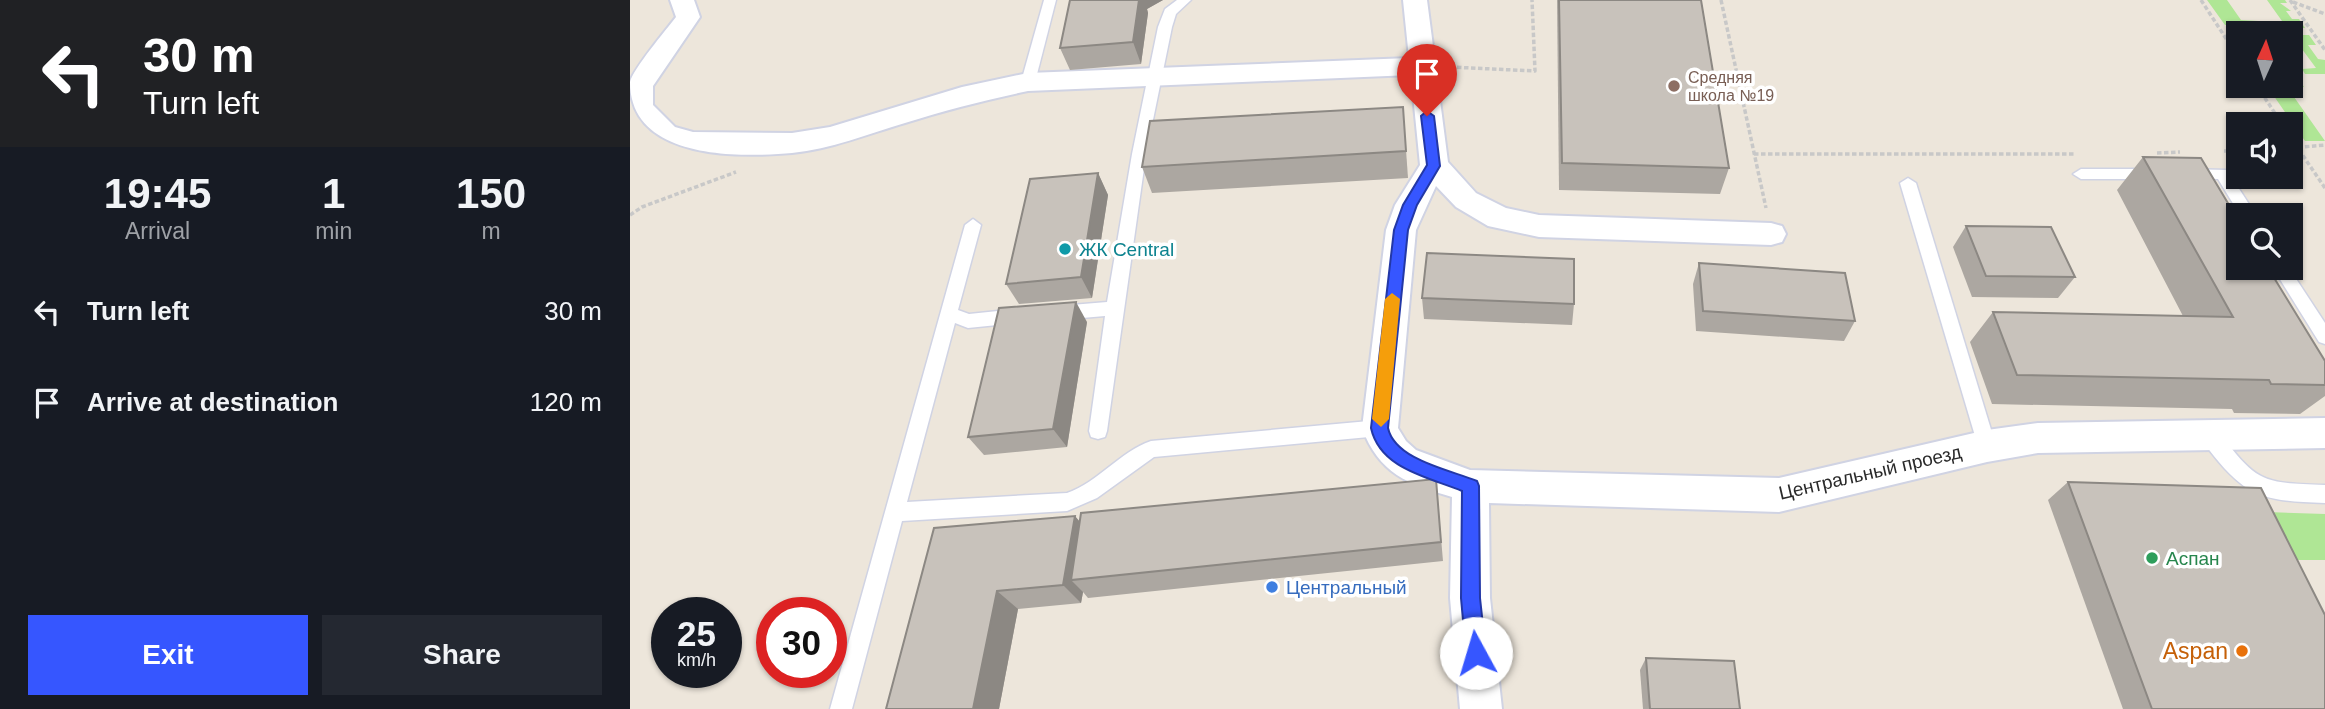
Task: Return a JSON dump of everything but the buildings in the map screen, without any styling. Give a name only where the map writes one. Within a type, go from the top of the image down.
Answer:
[{"type":"street","points":[[682,0],[688,17],[640,86],[640,106],[650,121],[665,134],[692,142],[761,145],[832,136],[962,96],[1028,82],[1421,66]]},
{"type":"street","points":[[1415,0],[1434,166],[1466,200],[1499,218],[1520,223],[1771,234]]},
{"type":"street","points":[[1380,428],[1401,230],[1410,205],[1434,166]]},
{"type":"street","name":"Центральный проезд","points":[[1380,428],[1383,441],[1402,459],[1470,486],[1779,495],[1987,446],[2038,438],[2325,433]]},
{"type":"street","points":[[1470,486],[1470,598],[1481,709]]},
{"type":"lane","points":[[1028,82],[1050,0]]},
{"type":"lane","points":[[1098,431],[1114,308],[1139,154],[1165,27],[1170,12],[1185,0]]},
{"type":"lane","points":[[2081,174],[2222,174],[2240,203]]},
{"type":"lane","points":[[1908,183],[1987,446]]},
{"type":"lane","points":[[841,709],[973,225]]},
{"type":"lane","points":[[2289,280],[2325,337]]},
{"type":"lane","points":[[948,313],[968,321],[1114,308]]},
{"type":"lane","points":[[895,512],[1067,502],[1087,497],[1134,457],[1151,449],[1380,428]]},
{"type":"lane","points":[[2210,436],[2241,475],[2261,489],[2272,492],[2325,494]]},
{"type":"path","points":[[1421,66],[1535,71],[1532,0]]},
{"type":"path","points":[[1721,0],[1771,234]]},
{"type":"path","points":[[2201,0],[2226,39]]},
{"type":"path","points":[[2290,1],[2325,14]]},
{"type":"path","points":[[2290,1],[2325,50]]},
{"type":"path","points":[[2303,146],[2325,145]]},
{"type":"path","points":[[2214,151],[2226,151]]},
{"type":"path","points":[[2152,153],[2189,152]]},
{"type":"path","points":[[1754,154],[2086,153]]},
{"type":"path","points":[[2303,160],[2325,188]]},
{"type":"path","points":[[630,213],[642,206],[743,169]]},
{"type":"green space","points":[[2207,0],[2227,0],[2241,20],[2259,21],[2226,21],[2225,25]]},
{"type":"green space","points":[[2267,0],[2285,0],[2287,3],[2280,3],[2291,11],[2286,11],[2292,19],[2300,21],[2282,21]]},
{"type":"green space","points":[[2303,35],[2309,35],[2316,45],[2308,45],[2318,59],[2325,60],[2325,74],[2305,74],[2303,71],[2316,68],[2303,50]]},
{"type":"green space","points":[[2275,98],[2295,98],[2325,141],[2305,141],[2303,112],[2285,112]]},
{"type":"green space","points":[[2267,512],[2325,514],[2325,560],[2291,560]]},
{"type":"slow traffic","points":[[1381,419],[1392,299]]},
{"type":"place","name":"Средняя школа №19","points":[[1674,86]]},
{"type":"place","name":"ЖК Central","points":[[1065,249]]},
{"type":"place","name":"Аспан","points":[[2152,558]]},
{"type":"place","name":"Центральный","points":[[1272,587]]},
{"type":"place","name":"Aspan","points":[[2242,651]]},
{"type":"route","points":[[1427,116],[1434,166],[1410,205],[1401,230],[1396,257],[1380,428],[1383,441],[1402,459],[1470,486],[1470,598],[1476,653]]}]
